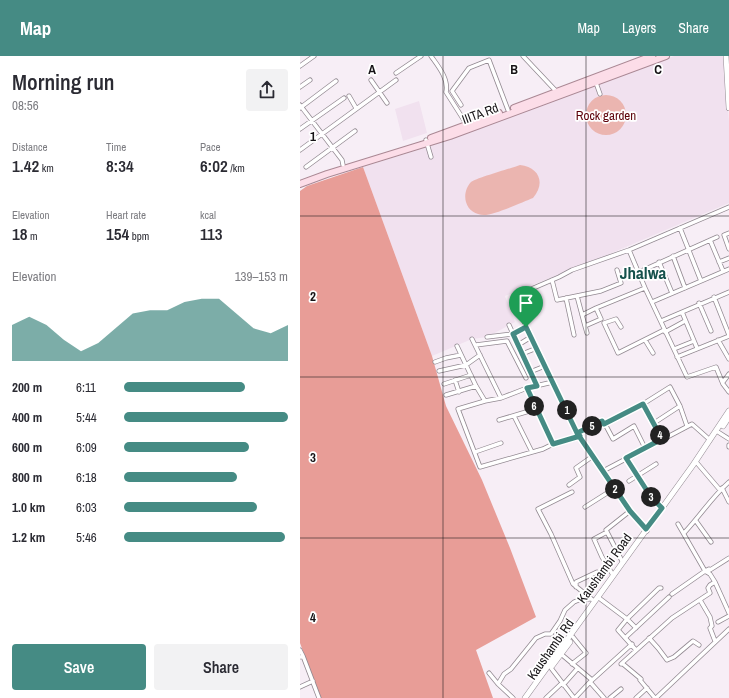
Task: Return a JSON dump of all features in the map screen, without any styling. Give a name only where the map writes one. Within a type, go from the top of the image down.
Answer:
[{"type":"main road","name":"IIITA Rd","points":[[594,80],[652,56]]},
{"type":"main road","name":"IIITA Rd","points":[[300,180],[468,127],[555,93],[666,56]]},
{"type":"main road","points":[[726,56],[729,108]]},
{"type":"main road","name":"IIITA Rd","points":[[300,184],[343,165],[426,141]]},
{"type":"main road","name":"Kaushambi Road","points":[[525,698],[622,561],[647,530],[710,440],[729,410]]},
{"type":"main road","name":"Kaushambi Rd","points":[[529,698],[573,637],[595,599],[729,418]]},
{"type":"street","points":[[300,66],[314,56]]},
{"type":"street","points":[[396,73],[421,56]]},
{"type":"street","points":[[431,56],[446,80],[448,86],[446,92],[468,127]]},
{"type":"street","points":[[523,56],[555,93]]},
{"type":"street","points":[[461,105],[452,91],[469,68],[489,60],[509,112]]},
{"type":"street","points":[[300,87],[310,80]]},
{"type":"street","points":[[371,80],[387,103]]},
{"type":"street","points":[[300,150],[396,80]]},
{"type":"street","points":[[594,80],[600,94]]},
{"type":"street","points":[[336,81],[300,107],[312,120],[342,160],[343,165]]},
{"type":"street","points":[[349,96],[356,108]]},
{"type":"street","points":[[300,129],[344,98]]},
{"type":"street","points":[[306,167],[355,131]]},
{"type":"street","points":[[426,141],[431,157]]},
{"type":"street","points":[[647,530],[630,511],[579,435],[526,327],[515,296],[572,270],[629,250],[729,207]]},
{"type":"street","points":[[680,228],[701,281]]},
{"type":"street","points":[[729,233],[724,235],[729,249]]},
{"type":"street","points":[[639,272],[717,237]]},
{"type":"street","points":[[710,240],[723,271]]},
{"type":"street","points":[[629,250],[645,288],[687,377],[716,367],[729,392]]},
{"type":"street","points":[[673,256],[685,288]]},
{"type":"street","points":[[719,262],[729,258]]},
{"type":"street","points":[[659,262],[672,293]]},
{"type":"street","points":[[652,302],[729,269]]},
{"type":"street","points":[[552,280],[557,300],[601,291],[621,283],[617,270]]},
{"type":"street","points":[[582,315],[645,288]]},
{"type":"street","points":[[661,321],[714,297],[729,292]]},
{"type":"street","points":[[578,296],[587,333]]},
{"type":"street","points":[[677,356],[729,335],[714,297]]},
{"type":"street","points":[[566,298],[574,335]]},
{"type":"street","points":[[700,303],[711,331]]},
{"type":"street","points":[[586,326],[601,320],[596,308]]},
{"type":"street","points":[[682,312],[697,348]]},
{"type":"street","points":[[621,327],[616,319],[604,323],[618,353],[685,321]]},
{"type":"street","points":[[508,325],[537,386]]},
{"type":"street","points":[[476,345],[507,341],[526,327]]},
{"type":"street","points":[[487,337],[513,336]]},
{"type":"street","points":[[518,345],[531,337]]},
{"type":"street","points":[[472,339],[501,398]]},
{"type":"street","points":[[646,340],[653,353]]},
{"type":"street","points":[[718,340],[729,359]]},
{"type":"street","points":[[507,341],[526,378]]},
{"type":"street","points":[[674,350],[694,341]]},
{"type":"street","points":[[457,346],[476,386],[485,401]]},
{"type":"street","points":[[522,354],[537,348]]},
{"type":"street","points":[[434,362],[461,355]]},
{"type":"street","points":[[439,371],[466,365],[480,355]]},
{"type":"street","points":[[530,372],[545,366]]},
{"type":"street","points":[[723,382],[729,374]]},
{"type":"street","points":[[444,384],[471,375]]},
{"type":"street","points":[[455,380],[459,392]]},
{"type":"street","points":[[553,382],[527,388],[501,398],[458,409],[480,468],[543,449],[579,435],[602,421],[613,438],[634,426],[645,448]]},
{"type":"street","points":[[446,395],[476,386]]},
{"type":"street","points":[[604,424],[643,404],[670,387],[680,406],[687,426]]},
{"type":"street","points":[[527,388],[553,444]]},
{"type":"street","points":[[643,404],[662,439]]},
{"type":"street","points":[[654,423],[680,406]]},
{"type":"street","points":[[499,420],[536,409]]},
{"type":"street","points":[[514,416],[532,452]]},
{"type":"street","points":[[603,471],[692,424],[710,440]]},
{"type":"street","points":[[718,432],[729,440]]},
{"type":"street","points":[[475,452],[501,443]]},
{"type":"street","points":[[569,485],[580,478],[576,468],[593,456]]},
{"type":"street","points":[[626,458],[651,497],[662,508]]},
{"type":"street","points":[[697,463],[720,490],[722,488],[729,502]]},
{"type":"street","points":[[629,481],[656,464]]},
{"type":"street","points":[[684,533],[696,521],[720,490],[729,482]]},
{"type":"street","points":[[585,508],[615,488]]},
{"type":"street","points":[[572,492],[538,509],[551,534],[573,584],[628,620],[636,628]]},
{"type":"street","points":[[613,575],[602,558],[594,539],[607,532],[606,530],[630,511]]},
{"type":"street","points":[[696,521],[711,542]]},
{"type":"street","points":[[678,524],[705,571],[710,574],[715,582],[729,613]]},
{"type":"street","points":[[607,532],[622,561]]},
{"type":"street","points":[[625,638],[686,583],[729,558]]},
{"type":"street","points":[[700,575],[703,567]]},
{"type":"street","points":[[576,587],[576,582],[597,572]]},
{"type":"street","points":[[715,582],[710,584],[708,588],[710,593],[672,618],[621,664],[641,679],[640,680],[656,698],[729,629]]},
{"type":"street","points":[[636,650],[618,630],[636,610],[659,588],[661,588]]},
{"type":"street","points":[[498,684],[504,674],[511,669],[536,638],[545,634],[551,634],[560,621],[564,610],[581,599],[595,599]]},
{"type":"street","points":[[700,600],[710,617],[712,626],[710,628],[715,641]]},
{"type":"street","points":[[718,622],[729,616]]},
{"type":"street","points":[[572,664],[586,653],[573,637]]},
{"type":"street","points":[[649,638],[666,660],[674,657],[693,641],[699,645]]},
{"type":"street","points":[[550,668],[575,698],[591,681],[632,644]]},
{"type":"street","points":[[300,650],[301,657],[313,681],[319,698]]},
{"type":"street","points":[[561,654],[591,681],[604,698]]},
{"type":"street","points":[[546,698],[578,668]]},
{"type":"street","points":[[488,673],[513,698]]},
{"type":"street","points":[[300,687],[313,681]]},
{"type":"street","points":[[636,698],[647,688]]},
{"type":"street","points":[[610,698],[621,689]]},
{"type":"shaded area","points":[[674,56],[723,56],[729,121],[729,203],[593,261],[505,296],[515,322],[487,337],[472,339],[432,356],[363,167],[428,147]]},
{"type":"shaded area","points":[[419,101],[427,133],[403,141],[395,109]]},
{"type":"shaded area","points":[[363,167],[432,356],[446,406],[482,480],[536,617],[476,650],[493,698],[320,698],[300,643],[300,191],[307,186]]},
{"type":"green space","name":"Rock garden","points":[[606,95],[614,97],[620,101],[624,107],[626,115],[624,123],[620,129],[614,133],[606,135],[598,133],[592,129],[588,123],[586,115],[588,107],[592,101],[598,97]]},
{"type":"green space","points":[[520,165],[527,166],[536,172],[540,181],[537,192],[533,198],[494,213],[484,215],[473,212],[465,200],[465,194],[471,182]]},
{"type":"district","name":"Jhalwa","points":[[643,273]]},
{"type":"route","points":[[526,327],[513,334],[537,386],[527,388],[553,444],[580,436],[577,433],[602,421],[604,424],[643,404],[662,439],[626,458],[651,497],[662,508],[646,529],[630,511],[593,456],[577,433],[526,327]]}]
